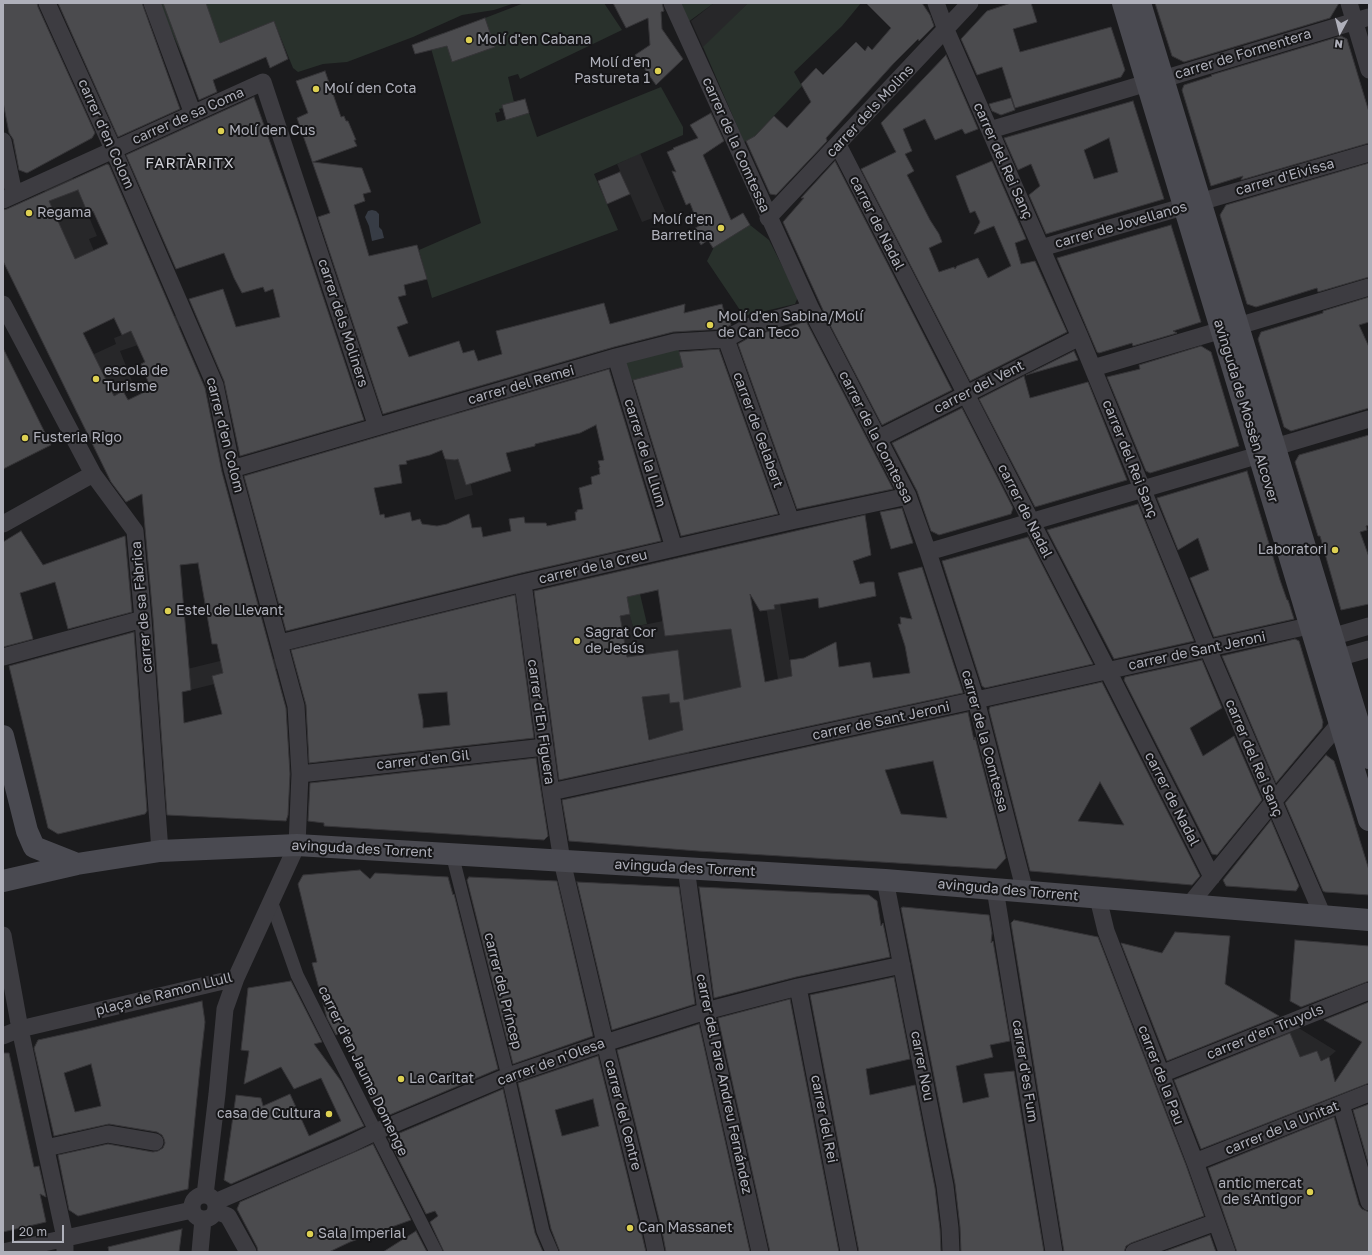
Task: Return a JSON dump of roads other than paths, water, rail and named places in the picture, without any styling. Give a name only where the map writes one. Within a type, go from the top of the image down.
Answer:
[{"type":"main road","name":"avinguda de Mossèn Alcover","points":[[1123,3],[1155,81],[1324,641],[1369,758]]},
{"type":"main road","name":"avinguda de Mossèn Alcover","points":[[1140,3],[1155,81]]},
{"type":"main road","name":"avinguda de Mossèn Alcover","points":[[1324,641],[1340,724],[1369,820]]},
{"type":"main road","points":[[3,736],[27,831],[34,847],[77,864]]},
{"type":"main road","name":"avinguda des Torrent","points":[[3,881],[77,864],[160,851],[298,845],[885,880],[1369,920]]},
{"type":"street","name":"carrer d'en Colom","points":[[47,3],[113,149],[215,385],[232,469],[296,706],[300,774],[298,845]]},
{"type":"street","points":[[152,3],[193,114]]},
{"type":"street","name":"carrer de la Comtessa","points":[[672,3],[810,309],[879,438],[908,496],[928,552],[976,700],[1025,892]]},
{"type":"street","name":"carrer del Rei Sanç","points":[[936,3],[946,30],[1080,337],[1208,649],[1323,916]]},
{"type":"street","name":"carrer dels Molins","points":[[768,218],[970,3]]},
{"type":"street","points":[[1349,3],[1362,19],[1369,70]]},
{"type":"street","name":"carrer de Formentera","points":[[990,130],[1362,19]]},
{"type":"street","name":"carrer de sa Coma","points":[[8,197],[263,82]]},
{"type":"street","name":"carrer dels Moliners","points":[[263,82],[377,427]]},
{"type":"street","points":[[3,141],[8,197]]},
{"type":"street","name":"carrer de Nadal","points":[[838,145],[1212,877]]},
{"type":"street","name":"carrer d'Eivissa","points":[[1192,204],[1369,152]]},
{"type":"street","name":"carrer de Jovellanos","points":[[1041,248],[1192,204]]},
{"type":"street","points":[[1093,368],[1369,287]]},
{"type":"street","name":"carrer de sa Fàbrica","points":[[3,304],[93,474],[135,531],[144,619],[160,851]]},
{"type":"street","name":"carrer del Remei","points":[[232,469],[675,342],[726,340],[748,327],[810,309]]},
{"type":"street","name":"carrer del Vent","points":[[879,438],[1080,337]]},
{"type":"street","name":"carrer de Gelabert","points":[[726,340],[791,521]]},
{"type":"street","name":"carrer de la Llum","points":[[616,358],[674,548]]},
{"type":"street","points":[[928,552],[1142,489],[1369,419]]},
{"type":"street","points":[[3,524],[93,474]]},
{"type":"street","name":"carrer de la Creu","points":[[280,643],[523,583],[791,521],[908,496]]},
{"type":"street","name":"carrer d'En Figuera","points":[[523,583],[551,792],[562,861]]},
{"type":"street","points":[[3,657],[144,619]]},
{"type":"street","points":[[1324,641],[1369,626]]},
{"type":"street","points":[[1324,641],[1369,649]]},
{"type":"street","name":"carrer de Sant Jeroni","points":[[551,792],[1208,649],[1324,641]]},
{"type":"street","points":[[1189,905],[1273,802],[1340,724]]},
{"type":"street","name":"carrer d'en Gil","points":[[300,774],[545,747]]},
{"type":"street","name":"plaça de Ramon Llull","points":[[3,1036],[20,1029],[236,978],[298,845]]},
{"type":"street","name":"carrer del Príncep","points":[[452,854],[508,1076],[543,1231],[552,1252]]},
{"type":"street","name":"carrer del Centre","points":[[562,861],[656,1252]]},
{"type":"street","name":"carrer del Pare Andreu Fernández","points":[[686,868],[706,1011],[760,1252]]},
{"type":"street","name":"carrer Nou","points":[[885,880],[945,1186],[951,1252]]},
{"type":"street","name":"carrer d'es Fum","points":[[995,889],[1054,1252]]},
{"type":"street","name":"carrer de la Pau","points":[[1098,898],[1106,931],[1195,1162],[1227,1252]]},
{"type":"street","name":"carrer d'en Jaume Domenge","points":[[271,901],[297,974],[436,1252]]},
{"type":"street","points":[[3,935],[20,1029],[65,1245]]},
{"type":"street","name":"carrer de n'Olesa","points":[[3,1252],[65,1245],[206,1207],[375,1132],[508,1076],[706,1011],[798,987],[902,965]]},
{"type":"street","points":[[200,1252],[218,1094],[225,1009],[236,978]]},
{"type":"street","name":"carrer del Rei","points":[[798,987],[849,1252]]},
{"type":"street","name":"carrer d'en Truyols","points":[[1161,1074],[1369,991]]},
{"type":"street","name":"carrer de la Unitat","points":[[1195,1162],[1369,1093]]},
{"type":"street","points":[[1341,1104],[1369,1202]]},
{"type":"street","points":[[46,1148],[108,1134],[155,1142]]},
{"type":"street","points":[[206,1207],[228,1216],[248,1252]]},
{"type":"street","points":[[1134,1252],[1216,1222]]},
{"type":"place","name":"Molí d'en Cabana","points":[[469,40]]},
{"type":"place","name":"Molí d'en Pastureta 1","points":[[658,71]]},
{"type":"place","name":"Molí den Cota","points":[[316,89]]},
{"type":"place","name":"Molí den Cus","points":[[221,131]]},
{"type":"place","name":"Regama","points":[[29,213]]},
{"type":"place","name":"Molí d'en Barretina","points":[[721,228]]},
{"type":"place","name":"Molí d'en Sabina/Molí de Can Teco","points":[[710,325]]},
{"type":"place","name":"escola de Turisme","points":[[96,379]]},
{"type":"place","name":"Fusteria Rigo","points":[[25,438]]},
{"type":"place","name":"Laboratori","points":[[1335,550]]},
{"type":"place","name":"Estel de Llevant","points":[[168,611]]},
{"type":"place","name":"Sagrat Cor de Jesús","points":[[577,641]]},
{"type":"place","name":"La Caritat","points":[[401,1079]]},
{"type":"place","name":"casa de Cultura","points":[[329,1114]]},
{"type":"place","name":"antic mercat de s'Antigor","points":[[1310,1192]]},
{"type":"place","name":"Can Massanet","points":[[630,1228]]},
{"type":"place","name":"Sala Imperial","points":[[310,1234]]},
{"type":"district","name":"FARTÀRITX","points":[[190,163]]}]
